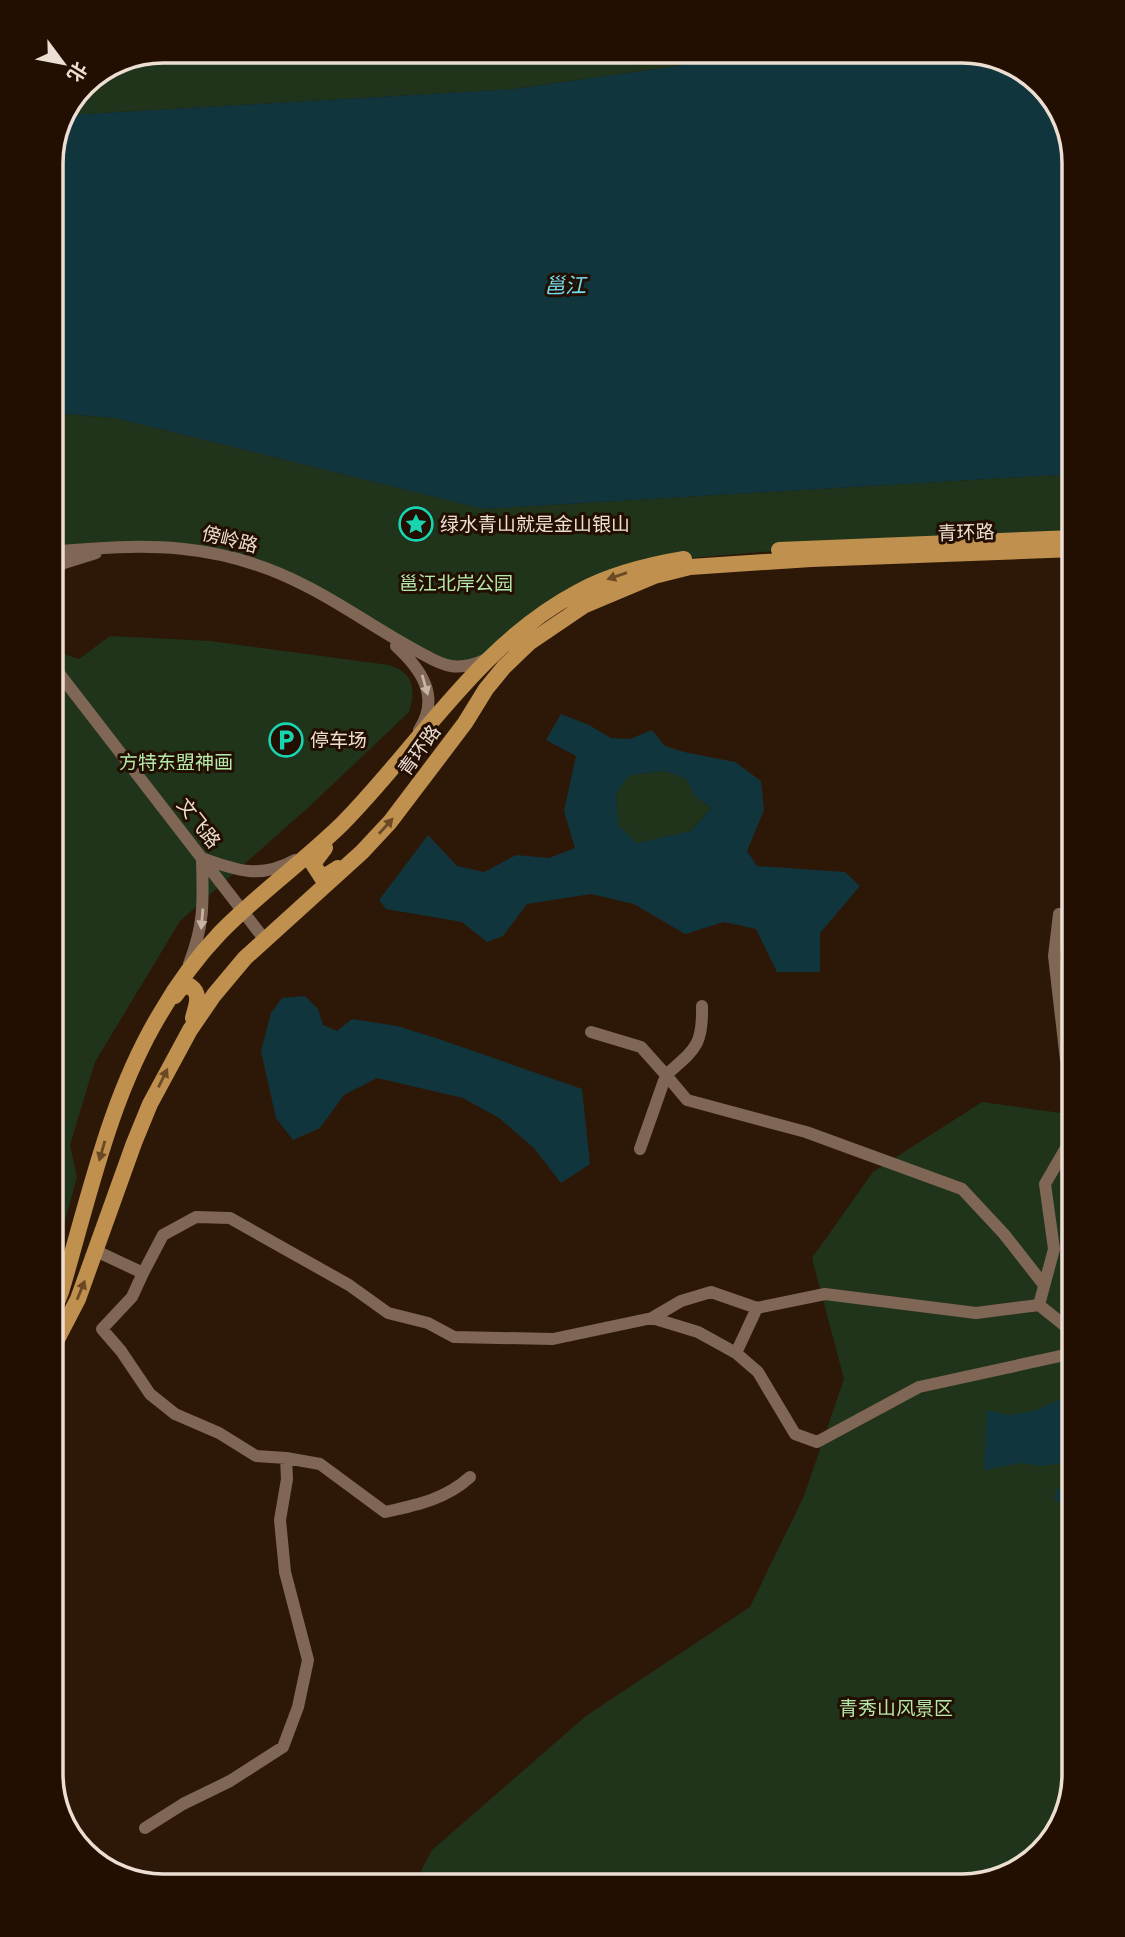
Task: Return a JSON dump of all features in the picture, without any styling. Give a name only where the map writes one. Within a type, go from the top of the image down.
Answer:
[{"type":"main road","name":"青环路","points":[[63,1285],[109,1126],[124,1086],[160,1014],[184,976],[219,934],[340,825],[455,695],[528,625],[579,591],[647,565],[691,558],[810,548],[1062,538]]},
{"type":"main road","name":"青环路","points":[[63,1328],[78,1299],[146,1113],[190,1030],[214,995],[245,958],[362,852],[415,792],[504,667],[529,643],[585,605],[654,576],[690,567],[811,559],[1062,550]]},
{"type":"main road","points":[[340,825],[313,864],[322,878],[362,852]]},
{"type":"main road","points":[[160,1014],[181,988],[190,986],[198,998],[190,1030]]},
{"type":"street","points":[[63,564],[119,545]]},
{"type":"street","name":"傍岭路","points":[[63,551],[119,545],[190,549],[233,557],[305,585],[383,633]]},
{"type":"street","points":[[383,633],[449,666],[477,664],[492,657]]},
{"type":"street","points":[[383,633],[414,663],[427,686],[429,699],[423,724],[393,768]]},
{"type":"street","name":"文飞路","points":[[63,679],[265,940]]},
{"type":"street","points":[[184,976],[199,938],[202,920],[202,858],[226,867],[259,872],[286,865],[314,849]]},
{"type":"street","points":[[1059,915],[1054,956],[1062,1019]]},
{"type":"street","points":[[640,1149],[666,1074],[691,1053],[703,1032],[702,1006]]},
{"type":"street","points":[[591,1032],[641,1046],[687,1100],[806,1132],[962,1189],[1004,1234],[1044,1284]]},
{"type":"street","points":[[1039,1305],[1054,1249],[1045,1184],[1062,1155]]},
{"type":"street","points":[[470,1477],[455,1491],[419,1504],[385,1512],[320,1464],[256,1456],[219,1433],[175,1414],[150,1394],[121,1351],[102,1329],[132,1297],[163,1235],[196,1217],[230,1218],[349,1285],[388,1313],[428,1323],[454,1337],[552,1339],[652,1318],[681,1301],[711,1292],[757,1308],[825,1294],[976,1313],[1039,1305],[1062,1323]]},
{"type":"street","points":[[96,1251],[143,1273]]},
{"type":"street","points":[[736,1353],[757,1308]]},
{"type":"street","points":[[652,1318],[698,1332],[736,1353],[758,1372],[795,1434],[817,1442],[919,1387],[1062,1356]]},
{"type":"street","points":[[145,1828],[183,1804],[230,1781],[283,1747],[287,1737],[298,1707],[308,1660],[285,1572],[281,1520],[287,1479],[286,1458]]},
{"type":"green space","points":[[163,63],[697,63],[513,89],[76,115],[88,98],[98,98],[98,87],[113,76],[131,68]]},
{"type":"green space","name":"邕江北岸公园","points":[[63,414],[115,418],[483,509],[1062,475],[1062,538],[810,548],[691,558],[609,578],[492,657],[459,667],[305,585],[190,549],[63,552]]},
{"type":"green space","name":"方特东盟神画","points":[[110,636],[210,641],[389,665],[408,677],[412,696],[409,712],[311,805],[180,921],[95,1062],[70,1145],[77,1177],[63,1228],[63,654],[79,659]]},
{"type":"green space","points":[[665,771],[686,779],[694,795],[711,808],[691,831],[637,843],[617,825],[616,793],[629,775]]},
{"type":"green space","name":"青秀山风景区","points":[[982,1102],[1062,1113],[1062,1774],[1059,1800],[1045,1830],[1028,1849],[1006,1864],[982,1872],[962,1874],[419,1874],[432,1850],[586,1716],[750,1607],[804,1496],[844,1379],[812,1258],[873,1172]]},
{"type":"water","name":"邕江","points":[[697,63],[969,63],[994,68],[1018,80],[1045,107],[1059,137],[1061,150],[1062,475],[483,509],[115,418],[63,414],[63,156],[66,137],[76,115],[513,89]]},
{"type":"water","points":[[561,714],[589,725],[611,738],[630,739],[652,730],[665,746],[735,762],[761,781],[764,810],[747,851],[757,866],[845,872],[860,886],[820,933],[820,972],[777,972],[756,929],[724,922],[685,934],[634,904],[591,894],[527,904],[503,936],[487,942],[462,922],[386,909],[379,900],[428,835],[457,866],[484,872],[516,855],[549,858],[575,848],[564,811],[576,756],[546,740]],"holes":[[[665,771],[686,779],[694,795],[711,808],[691,831],[637,843],[618,825],[616,793],[630,775]]]},
{"type":"water","points":[[305,996],[318,1009],[323,1025],[337,1031],[352,1019],[397,1026],[582,1089],[590,1164],[561,1183],[534,1148],[499,1118],[463,1098],[377,1078],[344,1095],[320,1128],[293,1140],[276,1118],[261,1051],[271,1013],[282,998]]},
{"type":"water","points":[[1062,1398],[1062,1463],[1042,1466],[1020,1463],[984,1470],[987,1410],[1008,1415],[1034,1411]]},
{"type":"water","points":[[1057,1489],[1062,1489],[1062,1505],[1054,1499]]},
{"type":"place","name":"绿水青山就是金山银山","points":[[416,524]]},
{"type":"place","name":"停车场","points":[[286,740]]}]
